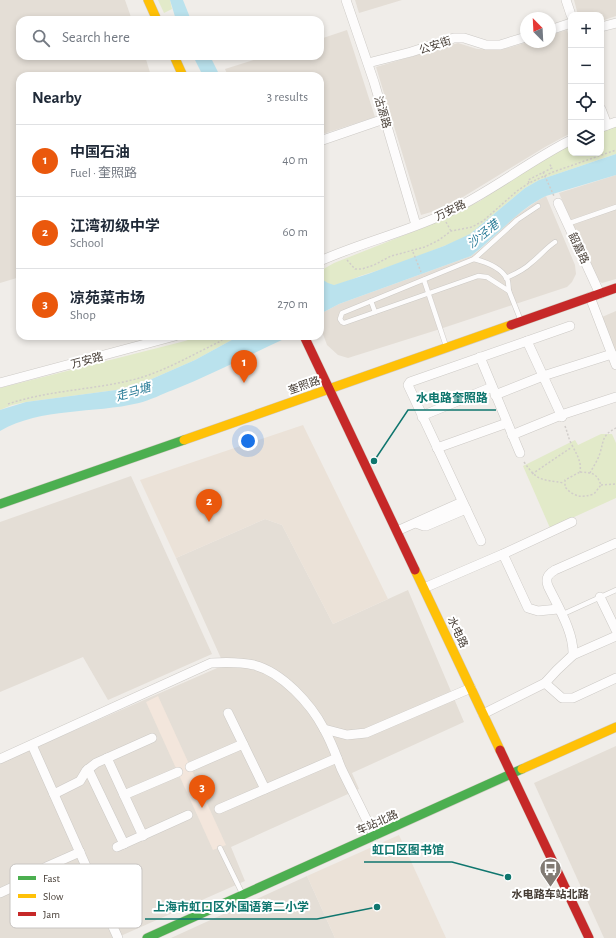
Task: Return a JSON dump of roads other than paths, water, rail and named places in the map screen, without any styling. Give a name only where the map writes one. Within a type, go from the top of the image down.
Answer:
[{"type":"main road","points":[[148,0],[155,16]]},
{"type":"main road","points":[[176,60],[182,72]]},
{"type":"main road","name":"奎照路","points":[[0,504],[616,288]]},
{"type":"main road","name":"水电路","points":[[306,340],[589,938]]},
{"type":"main road","name":"车站北路","points":[[147,938],[616,727]]},
{"type":"street","name":"沽源路","points":[[346,0],[368,63],[416,225]]},
{"type":"street","points":[[566,0],[570,12]]},
{"type":"street","points":[[604,26],[616,23]]},
{"type":"street","points":[[556,28],[568,24]]},
{"type":"street","name":"公安街","points":[[368,63],[412,52],[454,38],[464,38],[486,45],[500,45],[520,39]]},
{"type":"street","points":[[324,140],[384,119]]},
{"type":"street","points":[[604,126],[616,122]]},
{"type":"street","name":"万安路","points":[[324,259],[442,215],[468,202],[530,163],[568,142]]},
{"type":"street","name":"韶嘉路","points":[[556,200],[600,294]]},
{"type":"street","points":[[422,417],[424,414],[493,391],[543,376],[614,358],[590,297]]},
{"type":"street","points":[[481,541],[408,385],[410,382],[570,326]]},
{"type":"street","name":"万安路","points":[[0,383],[160,340]]},
{"type":"street","points":[[527,341],[561,416]]},
{"type":"street","points":[[480,357],[520,453]]},
{"type":"street","points":[[512,435],[616,397]]},
{"type":"street","points":[[437,448],[507,423]]},
{"type":"street","points":[[397,531],[416,523],[426,526],[464,505]]},
{"type":"street","points":[[424,588],[572,522]]},
{"type":"street","points":[[574,655],[574,645],[547,582],[549,573],[616,543]]},
{"type":"street","points":[[503,554],[528,608],[538,611],[560,612]]},
{"type":"street","points":[[600,597],[616,630]]},
{"type":"street","points":[[483,714],[545,683],[560,666],[574,655],[616,636]]},
{"type":"street","points":[[0,759],[149,693],[211,663],[234,662],[255,666],[273,674],[288,684],[315,713],[374,836]]},
{"type":"street","points":[[545,683],[562,698],[566,699],[573,698],[616,678]]},
{"type":"street","points":[[324,729],[347,735],[366,733],[471,688]]},
{"type":"street","points":[[228,713],[265,789]]},
{"type":"street","points":[[54,794],[80,781],[88,769],[96,763],[152,738]]},
{"type":"street","points":[[190,768],[243,744]]},
{"type":"street","points":[[32,746],[85,864]]},
{"type":"street","points":[[107,758],[143,836]]},
{"type":"street","points":[[219,809],[337,758]]},
{"type":"street","points":[[88,769],[120,846],[188,815]]},
{"type":"street","points":[[124,795],[178,772]]},
{"type":"street","points":[[53,864],[80,852]]},
{"type":"street","points":[[0,893],[10,888]]},
{"type":"street","points":[[114,928],[118,938]]},
{"type":"lane","points":[[509,291],[487,276],[478,276],[344,323],[340,319],[342,313],[474,259],[517,220],[538,206]]},
{"type":"lane","points":[[567,224],[616,207]]},
{"type":"lane","points":[[506,278],[521,271],[532,263],[546,248],[555,242]]},
{"type":"lane","points":[[474,259],[485,262],[501,272],[506,278],[509,291],[521,321]]},
{"type":"lane","points":[[424,280],[446,348]]},
{"type":"lane","points":[[371,301],[375,312]]},
{"type":"lane","points":[[560,612],[616,590]]},
{"type":"lane","points":[[220,848],[243,895]]},
{"type":"water","points":[[170,0],[183,0],[189,16],[175,16]]},
{"type":"water","points":[[195,60],[212,60],[218,72],[201,72]]},
{"type":"water","name":"沙泾港","points":[[616,154],[616,175],[546,196],[516,216],[471,256],[339,304],[324,312],[324,281],[334,285],[444,246],[470,234],[525,188],[539,180]]},
{"type":"water","name":"走马塘","points":[[232,340],[282,340],[201,378],[143,402],[104,409],[50,414],[16,423],[0,431],[0,410],[26,402],[116,390],[138,385],[195,360]]},
{"type":"place","name":"中国石油","points":[[244,383]]},
{"type":"place","name":"水电路奎照路","points":[[374,461]]},
{"type":"place","name":"江湾初级中学","points":[[209,522]]},
{"type":"place","name":"凉苑菜市场","points":[[202,808]]},
{"type":"place","name":"虹口区图书馆","points":[[508,877]]},
{"type":"place","name":"水电路车站北路","points":[[550,888]]},
{"type":"place","name":"上海市虹口区外国语第二小学","points":[[377,907]]}]
